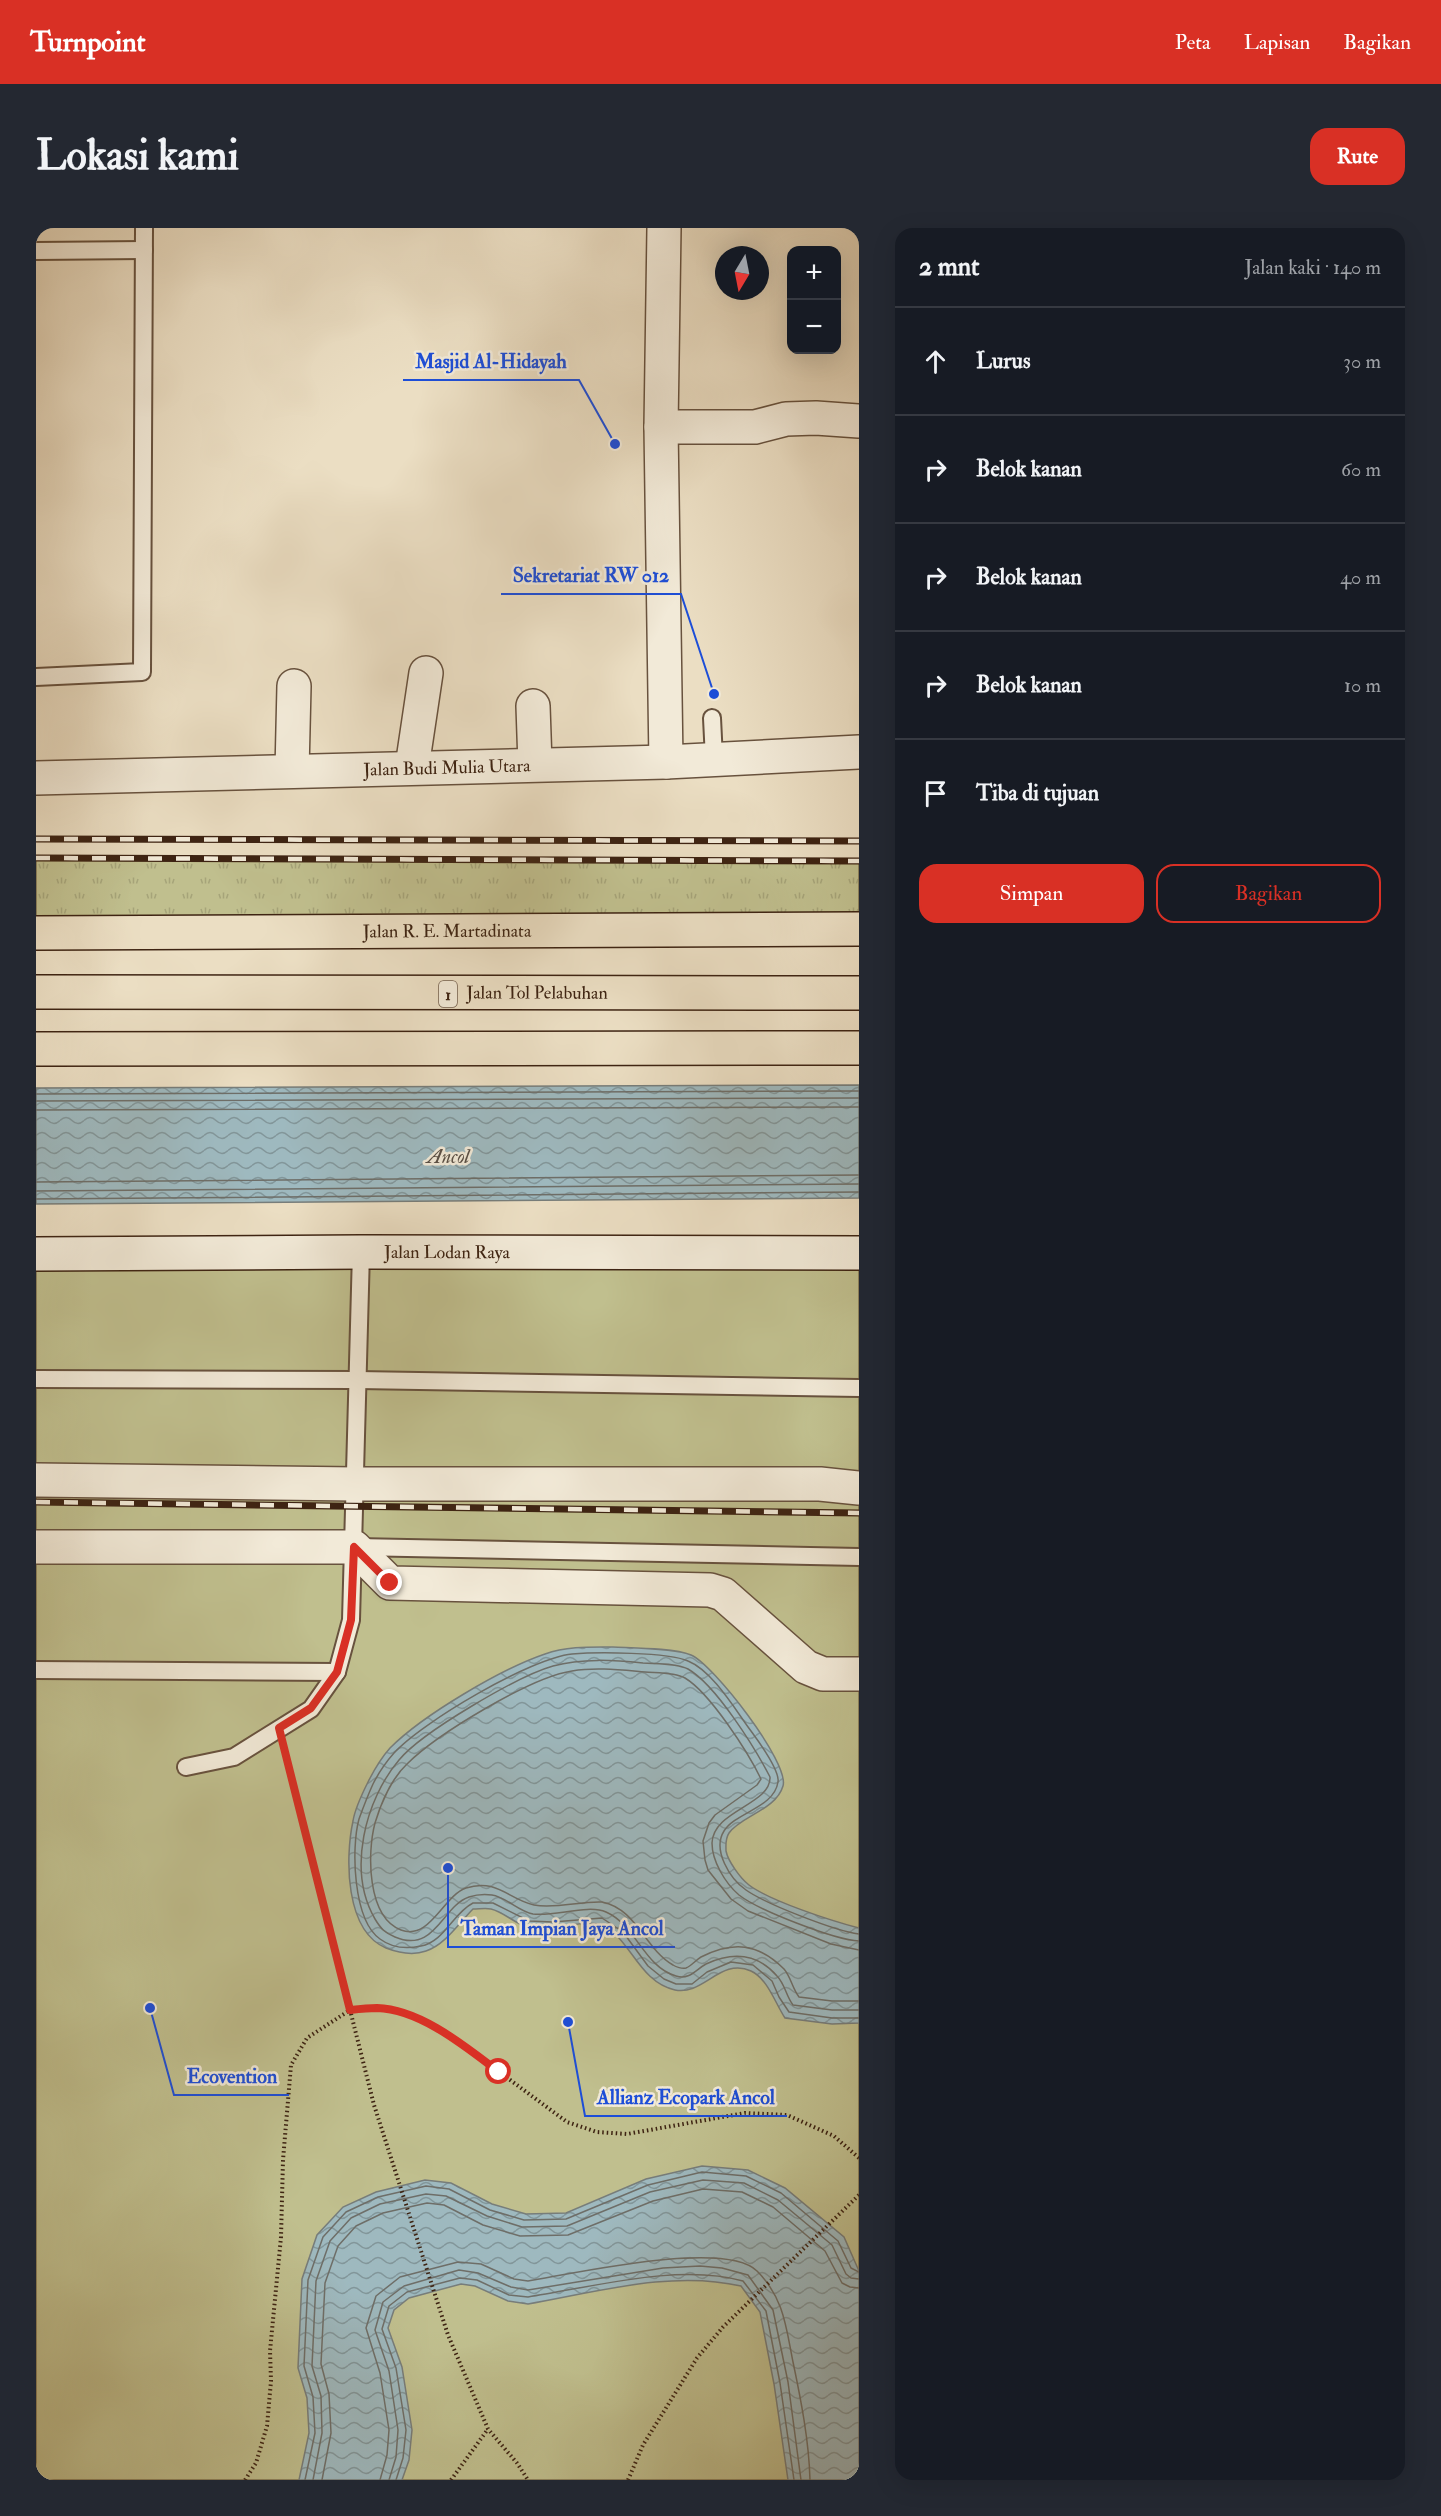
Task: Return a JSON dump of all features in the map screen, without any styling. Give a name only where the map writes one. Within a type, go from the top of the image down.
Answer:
[{"type":"highway","name":"Jalan R. E. Martadinata","points":[[36,933],[859,929]]},
{"type":"highway","name":"1","points":[[36,979],[859,981]]},
{"type":"highway","name":"Jalan Tol Pelabuhan","points":[[36,992],[639,995],[859,993]]},
{"type":"highway","points":[[36,1049],[859,1048]]},
{"type":"street","points":[[664,228],[661,428],[666,762]]},
{"type":"street","points":[[661,428],[755,427],[786,419],[816,417],[859,421]]},
{"type":"street","points":[[412,768],[426,673]]},
{"type":"street","points":[[292,771],[294,686]]},
{"type":"street","points":[[533,706],[535,764]]},
{"type":"street","name":"Jalan Budi Mulia Utara","points":[[36,778],[666,762],[859,752]]},
{"type":"street","name":"Jalan Lodan Raya","points":[[36,1254],[859,1253]]},
{"type":"street","points":[[36,1480],[356,1484],[820,1484],[859,1488]]},
{"type":"street","points":[[36,1548],[354,1547],[390,1583],[710,1590],[723,1594],[806,1667],[823,1674],[859,1674]]},
{"type":"lane","points":[[36,676],[142,672],[144,228]]},
{"type":"lane","points":[[36,251],[144,250]]},
{"type":"lane","points":[[712,718],[714,759]]},
{"type":"lane","points":[[186,1767],[234,1757],[311,1708],[337,1672],[351,1620],[361,1252]]},
{"type":"lane","points":[[36,1380],[358,1380],[859,1388]]},
{"type":"lane","points":[[354,1547],[859,1557]]},
{"type":"lane","points":[[36,1670],[337,1672]]},
{"type":"path","points":[[279,1728],[374,2105],[448,2335],[488,2429],[517,2463],[528,2480]]},
{"type":"path","points":[[244,2480],[256,2463],[267,2426],[270,2351],[281,2237],[283,2160],[291,2065],[307,2038],[350,2010],[378,2008],[404,2012],[452,2037],[567,2122],[597,2132],[627,2134],[745,2113],[787,2115],[834,2136],[859,2158]]},
{"type":"path","points":[[628,2480],[643,2445],[697,2358],[723,2327],[858,2195]]},
{"type":"path","points":[[451,2480],[488,2429]]},
{"type":"green space","points":[[36,858],[859,861],[859,929],[36,933]]},
{"type":"green space","points":[[859,1254],[859,2480],[36,2480],[36,1255]]},
{"type":"water","name":"Ancol","points":[[859,1085],[859,1198],[36,1204],[36,1088]]},
{"type":"water","points":[[613,1647],[664,1650],[691,1655],[702,1662],[732,1694],[763,1737],[782,1774],[783,1786],[773,1801],[734,1827],[729,1833],[726,1842],[727,1855],[742,1878],[759,1891],[802,1910],[859,1928],[859,2023],[832,2024],[785,2018],[762,1980],[751,1971],[740,1968],[721,1972],[694,1988],[675,1990],[652,1978],[620,1939],[601,1925],[528,1927],[496,1911],[473,1909],[439,1944],[421,1953],[411,1954],[386,1948],[372,1939],[362,1926],[351,1892],[350,1836],[361,1796],[375,1769],[390,1748],[404,1735],[463,1694],[507,1670],[545,1654],[562,1650]]},
{"type":"water","points":[[702,2166],[748,2170],[785,2188],[844,2237],[859,2271],[859,2480],[788,2480],[774,2384],[760,2312],[741,2286],[688,2280],[634,2284],[528,2304],[508,2301],[475,2286],[461,2284],[409,2298],[394,2310],[388,2328],[402,2367],[412,2430],[409,2460],[402,2480],[299,2480],[309,2433],[307,2398],[298,2368],[302,2279],[317,2235],[343,2207],[376,2192],[425,2180],[451,2183],[492,2204],[526,2214],[566,2213],[646,2179]]},
{"type":"railway","points":[[36,839],[859,841]]},
{"type":"railway","points":[[36,858],[859,861]]},
{"type":"railway","points":[[36,1502],[859,1513]]},
{"type":"place","name":"Masjid Al-Hidayah","points":[[615,444]]},
{"type":"place","name":"Sekretariat RW 012","points":[[714,694]]},
{"type":"place","name":"Taman Impian Jaya Ancol","points":[[448,1868]]},
{"type":"place","name":"Ecovention","points":[[150,2008]]},
{"type":"place","name":"Allianz Ecopark Ancol","points":[[568,2022]]},
{"type":"route","points":[[390,1583],[354,1547],[351,1620],[337,1672],[311,1708],[279,1728],[350,2010],[378,2008],[404,2012],[452,2037],[499,2072]]}]
